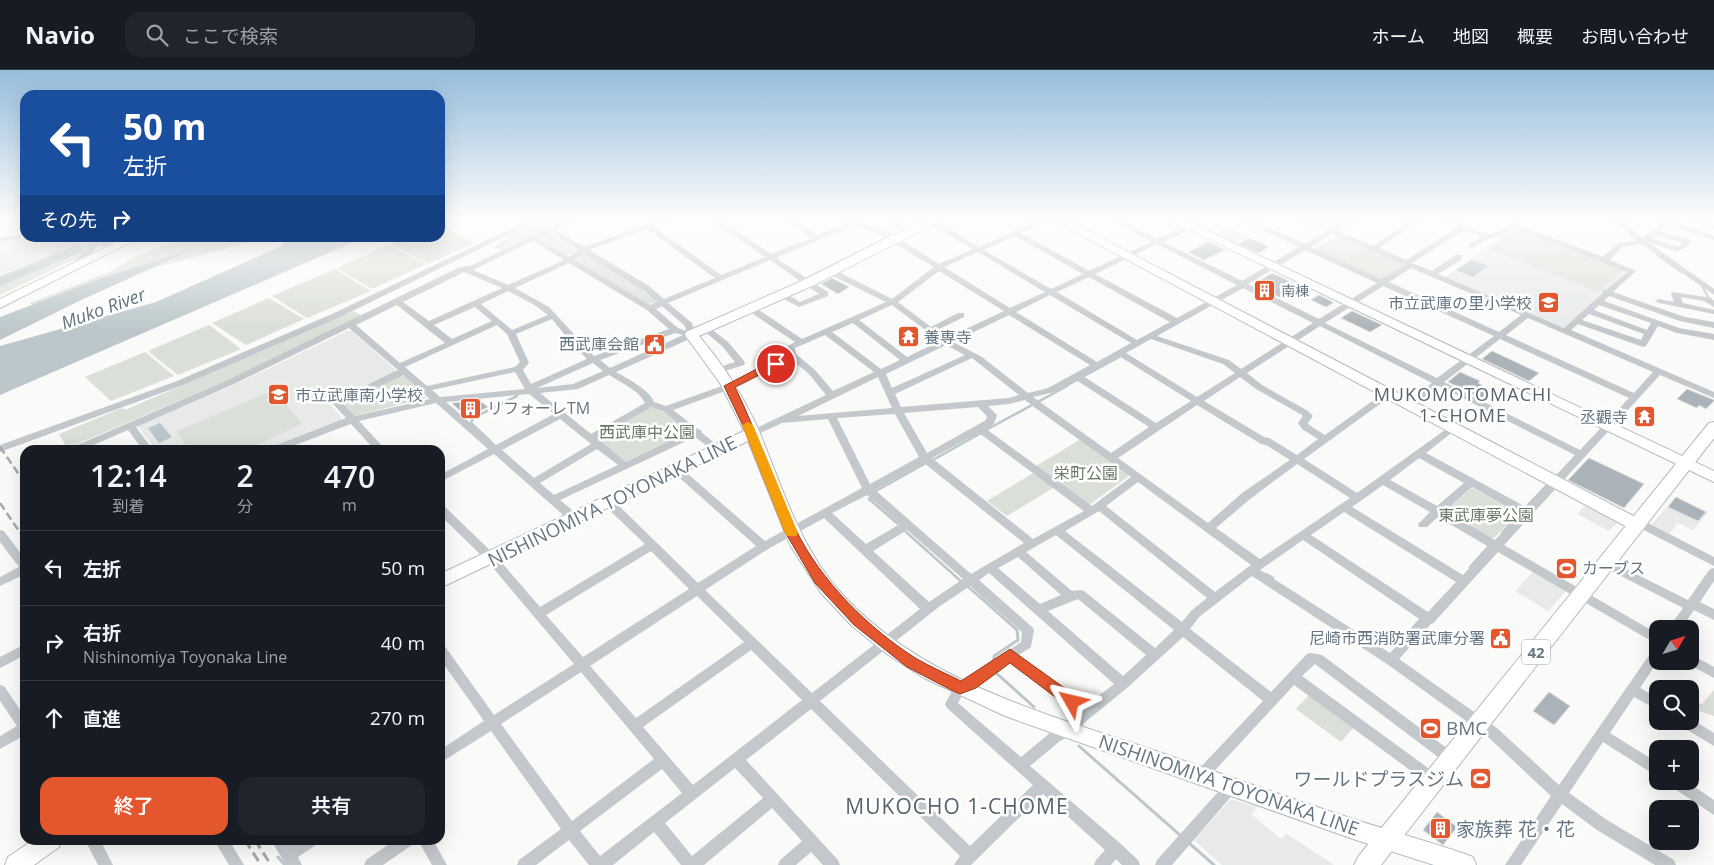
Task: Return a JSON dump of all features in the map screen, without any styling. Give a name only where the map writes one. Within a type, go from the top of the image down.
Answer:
[{"type":"main road","name":"42","points":[[1366,865],[1714,427]]},
{"type":"street","points":[[75,266],[85,256]]},
{"type":"street","points":[[0,304],[96,256]]},
{"type":"street","points":[[4,447],[180,384],[335,316],[461,256]]},
{"type":"street","points":[[85,445],[231,382],[399,302],[462,268],[478,256]]},
{"type":"street","points":[[335,316],[492,256]]},
{"type":"street","points":[[563,256],[650,308],[675,330],[691,335]]},
{"type":"street","points":[[428,325],[575,256]]},
{"type":"street","points":[[594,256],[646,288],[689,325],[691,335],[719,370],[729,386],[751,434],[1126,257],[1556,482],[1714,562]]},
{"type":"street","points":[[689,256],[720,278]]},
{"type":"street","points":[[285,445],[351,420],[437,400],[575,386],[610,373],[810,282],[859,256]]},
{"type":"street","points":[[921,256],[1096,365]]},
{"type":"street","points":[[832,396],[812,372],[792,355],[790,347],[893,302],[939,267],[964,256]]},
{"type":"street","points":[[988,256],[1137,343]]},
{"type":"street","points":[[1057,256],[1175,322]]},
{"type":"street","points":[[1186,256],[1581,454]]},
{"type":"street","points":[[1248,256],[1714,477]]},
{"type":"street","points":[[782,420],[1009,401],[1051,390],[1213,302],[1293,256]]},
{"type":"street","points":[[1324,256],[1635,397]]},
{"type":"street","points":[[1390,256],[1714,395]]},
{"type":"street","points":[[1113,457],[1156,427],[1290,343],[1290,340],[1420,256]]},
{"type":"street","points":[[1564,332],[1632,270],[1595,256]]},
{"type":"street","points":[[1605,260],[1609,256]]},
{"type":"street","points":[[1665,256],[1714,293]]},
{"type":"street","points":[[650,308],[771,257],[825,294],[799,305],[781,294]]},
{"type":"street","points":[[1432,274],[1459,257]]},
{"type":"street","points":[[462,268],[508,289],[552,313],[593,359],[610,373],[640,390],[649,399],[650,404]]},
{"type":"street","points":[[830,271],[893,302],[931,330],[972,355],[1209,528],[1256,568],[1393,658],[1479,723],[1602,825],[1669,865]]},
{"type":"street","points":[[1606,292],[1684,319],[1714,325]]},
{"type":"street","points":[[1680,305],[1674,294],[1706,299],[1714,305]]},
{"type":"street","points":[[1597,301],[1655,323],[1714,337]]},
{"type":"street","points":[[1659,301],[1714,312]]},
{"type":"street","points":[[399,302],[451,343]]},
{"type":"street","points":[[424,389],[484,378],[518,369],[524,363],[511,333],[475,303]]},
{"type":"street","points":[[750,308],[801,342]]},
{"type":"street","points":[[1587,310],[1648,333]]},
{"type":"street","points":[[931,330],[961,315]]},
{"type":"street","points":[[1408,405],[1501,336],[1526,315]]},
{"type":"street","points":[[511,333],[553,316]]},
{"type":"street","points":[[853,319],[907,361]]},
{"type":"street","points":[[1576,321],[1642,344],[1655,323]]},
{"type":"street","points":[[376,445],[337,403],[451,343],[497,322]]},
{"type":"street","points":[[351,325],[493,450],[534,482],[574,518]]},
{"type":"street","points":[[706,328],[725,344],[741,363],[719,370]]},
{"type":"street","points":[[530,390],[593,359],[675,330]]},
{"type":"street","points":[[825,332],[881,373],[897,409],[928,460],[1031,543]]},
{"type":"street","points":[[1149,336],[1206,354],[1242,372],[1260,387],[1305,413],[1308,416],[1304,423],[1305,427],[1325,439]]},
{"type":"street","points":[[1120,353],[1264,442],[1266,440],[1298,459],[1358,498]]},
{"type":"street","points":[[666,409],[729,386],[792,355]]},
{"type":"street","points":[[890,393],[972,355]]},
{"type":"street","points":[[518,369],[530,390],[625,466]]},
{"type":"street","points":[[1393,658],[1658,371]]},
{"type":"street","points":[[1076,376],[1156,427]]},
{"type":"street","points":[[1209,528],[1246,496],[1388,394]]},
{"type":"street","points":[[445,754],[764,546],[982,430],[993,418],[980,403]]},
{"type":"street","points":[[650,404],[666,409],[698,432],[718,450]]},
{"type":"street","points":[[534,482],[650,404]]},
{"type":"street","points":[[445,476],[559,415]]},
{"type":"street","points":[[831,415],[868,490],[1028,630],[1027,644],[971,684],[960,688],[951,704],[1133,865]]},
{"type":"street","points":[[130,426],[144,445]]},
{"type":"street","points":[[1020,766],[1055,736],[1069,730],[1079,719],[1123,684],[1183,630],[1195,614],[1215,598],[1358,498],[1452,428]]},
{"type":"street","points":[[982,430],[1095,509],[1215,598]]},
{"type":"street","points":[[554,499],[698,432]]},
{"type":"street","name":"NISHINOMIYA TOYONAKA LINE","points":[[445,579],[492,559],[751,434],[791,532],[829,590],[859,622],[912,662],[960,688],[1069,730],[1466,865]]},
{"type":"street","points":[[1418,453],[1526,512]]},
{"type":"street","points":[[677,470],[764,546]]},
{"type":"street","points":[[445,656],[571,831],[600,865],[928,609],[970,579],[1031,543],[1095,509],[1138,478]]},
{"type":"street","points":[[1383,480],[1496,545],[1580,597],[1649,635]]},
{"type":"street","points":[[1423,524],[1472,482]]},
{"type":"street","points":[[608,502],[810,700],[966,860],[1043,785]]},
{"type":"street","points":[[1344,507],[1464,581]]},
{"type":"street","points":[[825,513],[928,609]]},
{"type":"street","points":[[445,514],[492,559],[692,794]]},
{"type":"street","points":[[865,550],[908,525]]},
{"type":"street","points":[[1057,530],[1271,700]]},
{"type":"street","points":[[0,534],[20,561]]},
{"type":"street","points":[[1303,535],[1430,620]]},
{"type":"street","points":[[538,614],[652,545]]},
{"type":"street","points":[[1018,551],[1070,596]]},
{"type":"street","points":[[1606,563],[1714,615]]},
{"type":"street","points":[[990,568],[1123,684]]},
{"type":"street","points":[[0,582],[20,571]]},
{"type":"street","points":[[1680,620],[1714,572]]},
{"type":"street","points":[[1038,610],[1070,596],[1080,594],[1155,655]]},
{"type":"street","points":[[635,726],[752,643]]},
{"type":"street","points":[[0,663],[20,652]]},
{"type":"street","points":[[1010,655],[1087,713]]},
{"type":"street","points":[[1201,776],[1311,658],[1318,659],[1451,759]]},
{"type":"street","points":[[1699,664],[1714,673]]},
{"type":"street","points":[[1512,865],[1649,666]]},
{"type":"street","points":[[1293,677],[1434,780]]},
{"type":"street","points":[[0,690],[20,720]]},
{"type":"street","points":[[1633,690],[1649,700]]},
{"type":"street","points":[[1698,730],[1714,740]]},
{"type":"street","points":[[0,744],[20,731]]},
{"type":"street","points":[[1603,735],[1649,765]]},
{"type":"street","points":[[736,759],[833,865]]},
{"type":"street","points":[[524,865],[664,760]]},
{"type":"street","points":[[1162,865],[1231,786]]},
{"type":"street","points":[[1687,790],[1714,808]]},
{"type":"street","points":[[656,822],[692,865],[773,799]]},
{"type":"street","points":[[785,865],[812,842]]},
{"type":"street","points":[[16,865],[44,845]]},
{"type":"street","points":[[95,845],[106,865]]},
{"type":"street","points":[[224,845],[238,865]]},
{"type":"street","points":[[282,845],[292,860],[306,845]]},
{"type":"street","points":[[371,865],[400,845]]},
{"type":"street","points":[[428,845],[440,865]]},
{"type":"street","points":[[1101,865],[1116,849]]},
{"type":"shaded area","points":[[0,256],[52,256],[50,260],[0,280]]},
{"type":"shaded area","points":[[171,256],[178,256],[77,302],[0,340],[0,317],[105,277]]},
{"type":"shaded area","points":[[259,256],[321,256],[0,395],[0,346],[156,302]]},
{"type":"shaded area","name":"市立武庫の里小学校","points":[[1475,256],[1589,256],[1628,271],[1565,328],[1444,278]]},
{"type":"shaded area","points":[[1472,260],[1488,266],[1473,277],[1456,270]]},
{"type":"shaded area","name":"市立武庫南小学校","points":[[347,331],[352,331],[396,370],[395,373],[329,403],[342,417],[340,422],[278,445],[152,445],[138,427],[139,424],[232,386]]},
{"type":"shaded area","points":[[160,423],[172,437],[159,443],[148,428]]},
{"type":"shaded area","points":[[1676,497],[1708,512],[1693,530],[1678,523],[1668,535],[1650,526]]},
{"type":"shaded area","points":[[1588,503],[1620,520],[1609,531],[1577,514]]},
{"type":"shaded area","points":[[1533,572],[1566,591],[1548,611],[1515,591]]},
{"type":"shaded area","points":[[1231,799],[1257,807],[1252,815],[1281,839],[1287,834],[1334,865],[1222,865],[1194,840]]},
{"type":"green space","points":[[61,256],[81,256],[0,295],[0,284]]},
{"type":"green space","points":[[138,256],[175,256],[32,305],[30,303],[112,271]]},
{"type":"green space","points":[[178,256],[197,256],[149,269]]},
{"type":"green space","points":[[363,256],[410,256],[426,264],[372,289],[337,268]]},
{"type":"green space","points":[[413,256],[446,256],[428,264]]},
{"type":"green space","points":[[581,256],[589,256],[637,286],[657,302],[648,304],[576,261]]},
{"type":"green space","points":[[1331,256],[1385,256],[1405,265],[1383,279]]},
{"type":"green space","points":[[1507,256],[1586,256],[1623,270],[1598,292]]},
{"type":"green space","points":[[335,269],[371,291],[307,318],[272,296]]},
{"type":"green space","points":[[269,298],[304,319],[246,345],[212,323]]},
{"type":"green space","points":[[354,311],[362,316],[226,381],[74,445],[65,445],[59,434],[122,408],[125,410]]},
{"type":"green space","points":[[209,325],[241,349],[178,375],[148,351]]},
{"type":"green space","points":[[145,352],[174,376],[111,401],[85,377]]},
{"type":"green space","points":[[401,375],[405,376],[426,398],[354,416],[340,404]]},
{"type":"green space","points":[[274,390],[302,424],[256,445],[185,445],[177,431]]},
{"type":"green space","name":"西武庫中公園","points":[[648,407],[665,413],[691,432],[626,462],[596,439]]},
{"type":"green space","name":"栄町公園","points":[[1081,439],[1129,476],[1089,505],[1036,466]]},
{"type":"green space","points":[[1035,472],[1055,487],[1007,516],[987,501]]},
{"type":"green space","name":"東武庫夢公園","points":[[1472,488],[1519,513],[1494,538],[1489,538],[1445,511]]},
{"type":"green space","points":[[1714,690],[1714,716],[1699,711],[1699,704],[1702,704]]},
{"type":"green space","points":[[1309,695],[1353,728],[1341,742],[1296,709]]},
{"type":"building","points":[[1196,256],[1212,256],[1204,260]]},
{"type":"building","points":[[1270,274],[1274,274],[1302,287],[1281,298],[1254,285]]},
{"type":"building","points":[[832,278],[849,287],[838,294],[821,284]]},
{"type":"building","points":[[1319,295],[1333,303],[1326,307],[1311,300]]},
{"type":"building","points":[[1352,311],[1382,325],[1370,332],[1341,318]]},
{"type":"building","points":[[1492,351],[1539,373],[1529,381],[1482,359]]},
{"type":"building","points":[[1460,372],[1480,381],[1478,383],[1495,392],[1484,400],[1448,382]]},
{"type":"building","points":[[1687,389],[1714,401],[1706,409],[1699,405],[1697,408],[1677,399]]},
{"type":"building","name":"リフォーレTM","points":[[480,401],[488,407],[471,415],[465,409],[460,411],[452,403]]},
{"type":"building","points":[[1589,458],[1644,484],[1624,508],[1568,480]]},
{"type":"building","points":[[1676,497],[1706,512],[1698,521],[1668,507]]},
{"type":"building","points":[[1549,692],[1570,706],[1554,725],[1533,711]]},
{"type":"building","name":"家族葬 花・花","points":[[1437,812],[1457,827],[1443,845],[1423,830]]},
{"type":"waterway","points":[[0,282],[60,256]]},
{"type":"waterway","points":[[807,278],[850,256]]},
{"type":"waterway","points":[[1659,256],[1681,272]]},
{"type":"waterway","points":[[1702,286],[1708,297],[1714,302]]},
{"type":"waterway","points":[[1064,387],[1121,356]]},
{"type":"waterway","points":[[986,430],[1067,386]]},
{"type":"waterway","points":[[491,442],[471,423],[473,418],[517,396]]},
{"type":"waterway","points":[[931,461],[981,433]]},
{"type":"waterway","points":[[876,491],[926,463]]},
{"type":"waterway","points":[[1527,506],[1546,486]]},
{"type":"waterway","points":[[871,498],[869,499],[898,524]]},
{"type":"waterway","points":[[1502,533],[1519,514]]},
{"type":"waterway","points":[[906,532],[963,583]]},
{"type":"waterway","points":[[1470,567],[1488,547]]},
{"type":"waterway","points":[[1266,574],[1273,578]]},
{"type":"waterway","points":[[967,586],[981,598]]},
{"type":"waterway","points":[[980,597],[1017,630],[1018,640],[994,656],[994,663]]},
{"type":"waterway","points":[[1406,636],[1420,620]]},
{"type":"waterway","points":[[994,671],[1034,707]]},
{"type":"waterway","points":[[1079,746],[1181,836]]},
{"type":"waterway","points":[[1189,843],[1214,865]]},
{"type":"waterway","points":[[278,857],[285,865]]},
{"type":"railway","points":[[0,447],[20,476]]},
{"type":"railway","points":[[0,503],[20,533]]},
{"type":"railway","points":[[248,845],[261,865]]},
{"type":"railway","points":[[258,845],[271,865]]},
{"type":"slow traffic","points":[[748,425],[792,533]]},
{"type":"place","name":"南棟","points":[[1265,290]]},
{"type":"place","name":"市立武庫の里小学校","points":[[1548,303]]},
{"type":"place","name":"養専寺","points":[[908,337]]},
{"type":"place","name":"西武庫会館","points":[[655,344]]},
{"type":"place","name":"市立武庫南小学校","points":[[279,395]]},
{"type":"place","name":"リフォーレTM","points":[[471,408]]},
{"type":"place","name":"丞觀寺","points":[[1644,417]]},
{"type":"place","name":"カーブス","points":[[1566,568]]},
{"type":"place","name":"尼崎市西消防署武庫分署","points":[[1501,638]]},
{"type":"place","name":"BMC","points":[[1430,728]]},
{"type":"place","name":"ワールドプラスジム","points":[[1480,779]]},
{"type":"place","name":"家族葬 花・花","points":[[1440,829]]},
{"type":"district","name":"MUKOMOTOMACHI 1-CHOME","points":[[1463,404]]},
{"type":"district","name":"MUKOCHO 1-CHOME","points":[[957,806]]},
{"type":"route","points":[[776,364],[739,383],[729,386],[737,400],[791,532],[820,580],[833,595],[859,622],[912,662],[960,688],[971,684],[1010,655],[1072,702]]},
{"type":"water label","name":"Muko River","points":[[103,308]]}]
